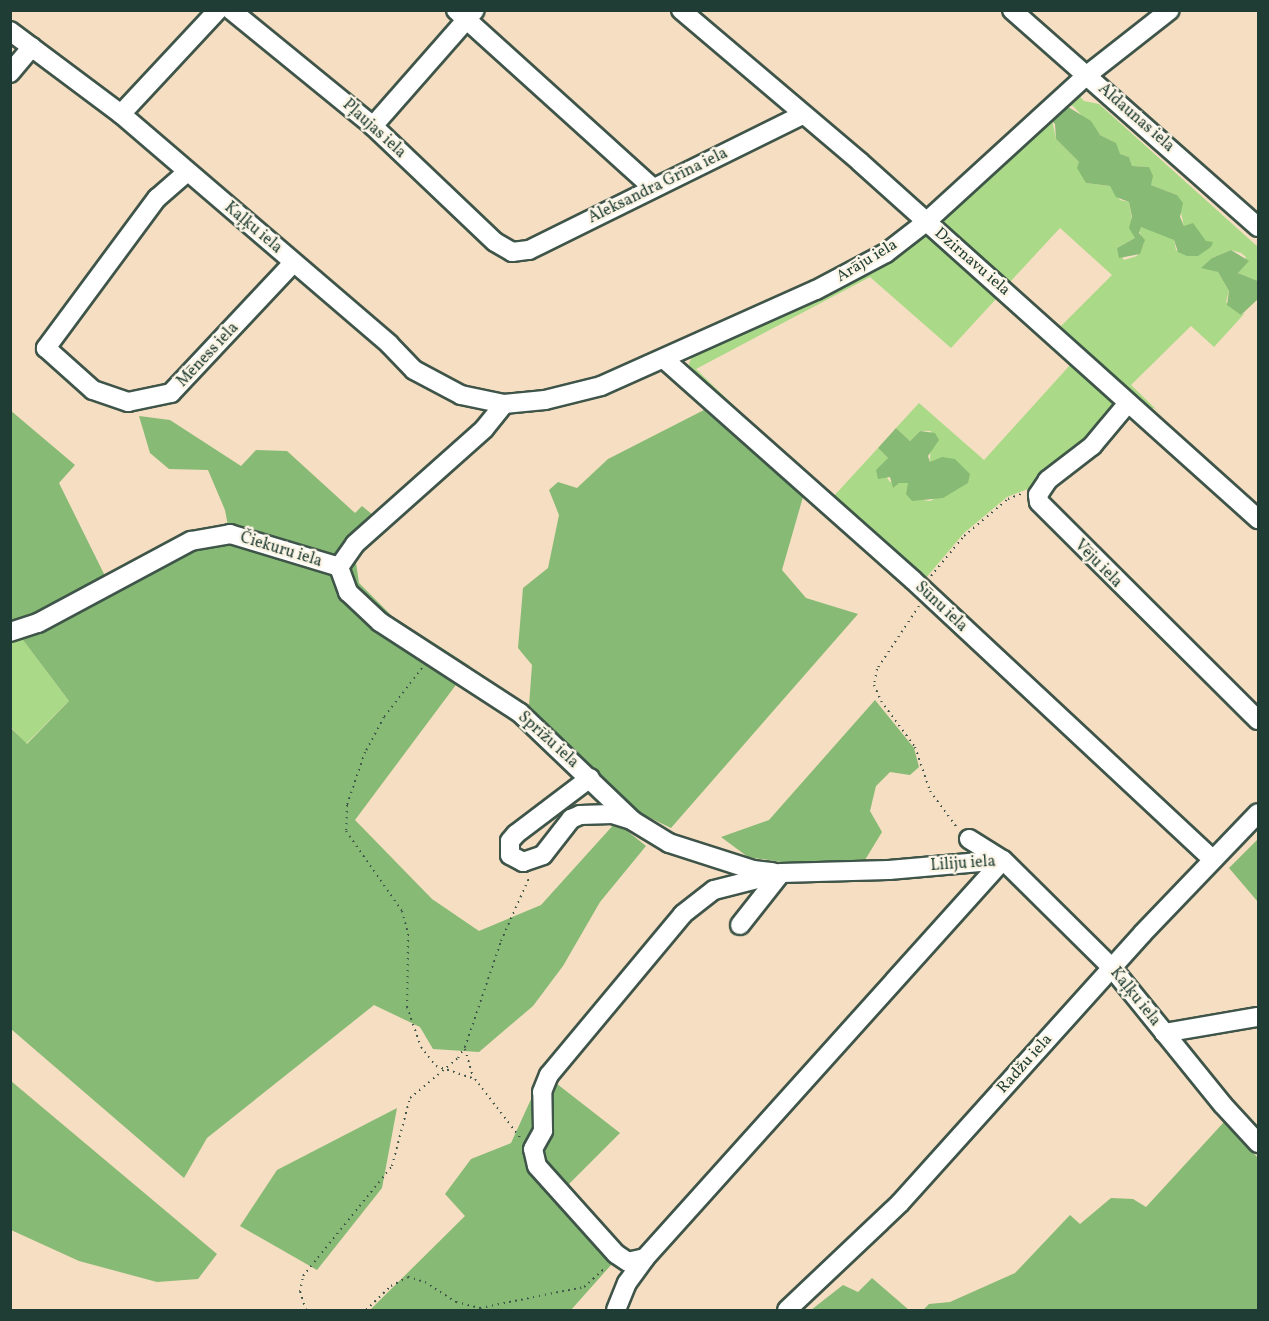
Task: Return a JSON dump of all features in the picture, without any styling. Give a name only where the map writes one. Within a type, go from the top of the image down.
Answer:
[{"type":"street","points":[[121,114],[218,10]]},
{"type":"street","name":"Pļaujas iela","points":[[231,10],[373,126],[495,242],[512,252]]},
{"type":"street","name":"Dzirnavu iela","points":[[681,10],[926,222],[1258,519]]},
{"type":"street","name":"Aldaunas iela","points":[[1012,10],[1258,227]]},
{"type":"street","name":"Arāju iela","points":[[504,404],[572,395],[664,359],[853,272],[886,253],[926,222],[1087,75],[1170,10]]},
{"type":"street","points":[[373,126],[466,13],[652,188]]},
{"type":"street","name":"Kaļķu iela","points":[[10,31],[121,114],[186,173],[427,380],[461,395],[504,404]]},
{"type":"street","points":[[10,73],[32,47]]},
{"type":"street","name":"Aleksandra Grīna iela","points":[[512,252],[529,250],[802,114]]},
{"type":"street","name":"Mēness iela","points":[[186,173],[157,198],[46,348],[103,396],[128,402],[162,397],[180,386],[293,263]]},
{"type":"street","name":"Sūnu iela","points":[[664,359],[926,592],[1214,860]]},
{"type":"street","points":[[1038,495],[1048,480],[1092,446],[1128,403]]},
{"type":"street","name":"Čiekuru iela","points":[[10,632],[38,623],[191,541],[230,534],[339,567],[355,544],[484,429],[504,404]]},
{"type":"street","name":"Vēju iela","points":[[1038,495],[1042,509],[1258,720]]},
{"type":"street","name":"Sprīžu iela","points":[[339,567],[348,592],[380,622],[520,713],[633,821],[669,843],[753,870],[781,873]]},
{"type":"street","points":[[590,778],[546,809],[510,841],[510,855],[516,860],[531,861],[543,855],[571,819],[580,815],[612,814],[633,821]]},
{"type":"street","name":"Radžu iela","points":[[787,1311],[900,1203],[1112,968],[1258,813]]},
{"type":"street","name":"Kaļķu iela","points":[[969,839],[1003,860],[1112,968],[1258,1143]]},
{"type":"street","name":"Liliju iela","points":[[533,1149],[543,1131],[542,1092],[549,1075],[697,901],[714,890],[781,873],[890,870],[1003,860]]},
{"type":"street","name":"Liliju iela","points":[[616,1311],[627,1283],[645,1258],[1003,860]]},
{"type":"street","points":[[740,925],[781,873]]},
{"type":"street","points":[[1164,1033],[1258,1017]]},
{"type":"street","points":[[533,1149],[537,1166],[623,1260],[633,1262],[645,1258]]},
{"type":"path","points":[[969,839],[943,813],[930,792],[915,747],[881,701],[874,686],[877,669],[926,592],[936,568],[964,537],[1008,499],[1023,493],[1038,495]]},
{"type":"path","points":[[432,656],[372,736],[351,790],[345,819],[352,842],[402,911],[408,934],[407,1007],[413,1029],[427,1058],[446,1070],[462,1072],[475,1079]]},
{"type":"path","points":[[533,1149],[522,1140],[475,1079],[465,1060],[465,1047],[501,941],[543,855]]},
{"type":"path","points":[[306,1311],[300,1292],[303,1276],[392,1166],[410,1098],[446,1070],[465,1047]]},
{"type":"path","points":[[366,1311],[391,1286],[408,1277],[463,1304],[492,1307],[584,1287],[606,1267],[623,1260]]},
{"type":"green space","points":[[1078,94],[1084,101],[1099,104],[1258,247],[1258,281],[1238,273],[1246,257],[1241,253],[1231,250],[1212,258],[1209,269],[1218,272],[1229,291],[1226,302],[1241,315],[1245,313],[1214,347],[1191,326],[1131,385],[1163,416],[1154,408],[1148,410],[1047,321],[1050,318],[1061,326],[1112,275],[1060,228],[1010,282],[1038,307],[1035,310],[942,227],[942,217],[1051,115],[1056,139],[1079,162],[1086,183],[1110,186],[1120,200],[1129,202],[1135,238],[1117,248],[1124,260],[1137,256],[1144,244],[1139,230],[1141,227],[1160,232],[1174,240],[1176,250],[1193,256],[1211,247],[1196,230],[1184,226],[1177,195],[1151,185],[1149,167],[1132,166],[1129,157],[1119,154],[1112,141],[1100,135],[1073,106],[1065,105]]},
{"type":"green space","points":[[1065,105],[1091,121],[1100,135],[1116,143],[1120,154],[1129,157],[1132,166],[1149,167],[1153,176],[1151,185],[1177,195],[1183,203],[1180,217],[1184,226],[1193,223],[1206,241],[1213,242],[1211,247],[1198,256],[1187,256],[1178,252],[1174,240],[1141,227],[1139,233],[1145,240],[1140,254],[1119,258],[1117,248],[1135,238],[1129,228],[1132,217],[1129,202],[1116,197],[1110,186],[1086,183],[1077,168],[1079,162],[1056,139],[1055,124],[1050,119]]},
{"type":"green space","points":[[923,235],[928,235],[1021,316],[1019,319],[996,299],[951,348],[870,277],[696,369],[761,432],[756,435],[690,374],[689,363],[694,353]]},
{"type":"green space","points":[[1231,250],[1249,261],[1238,273],[1258,281],[1258,299],[1241,315],[1227,305],[1229,291],[1218,272],[1201,268],[1212,258]]},
{"type":"green space","points":[[1045,338],[1089,376],[1086,380],[1094,386],[1097,383],[1118,402],[1118,410],[1036,486],[1007,497],[964,533],[925,579],[832,498],[878,448],[888,458],[886,476],[890,482],[908,483],[916,499],[930,501],[968,483],[930,462],[931,431],[920,431],[910,441],[896,428],[919,403],[984,460],[1070,365],[1043,340]]},
{"type":"green space","points":[[10,410],[75,465],[59,483],[107,580],[33,617],[10,623]]},
{"type":"green space","points":[[704,410],[803,497],[782,570],[806,598],[858,614],[671,828],[640,813],[529,706],[532,665],[518,648],[523,588],[548,568],[559,515],[549,490],[558,482],[577,488],[608,459]]},
{"type":"green space","points":[[139,416],[170,420],[241,466],[256,450],[287,451],[355,513],[362,506],[373,515],[352,536],[359,583],[392,616],[470,666],[355,820],[432,899],[479,931],[541,905],[616,822],[646,846],[600,902],[563,966],[533,1006],[479,1052],[433,1049],[420,1027],[374,1005],[207,1138],[184,1178],[11,1029],[10,727],[27,744],[69,701],[20,636],[41,629],[136,581],[196,546],[231,542],[225,510],[208,470],[169,469],[150,453]]},
{"type":"green space","points":[[896,428],[910,441],[920,431],[935,433],[939,440],[928,456],[930,462],[942,457],[955,459],[970,474],[968,483],[943,498],[912,501],[906,494],[908,483],[899,483],[893,488],[890,477],[878,479],[876,470],[888,458],[878,448]]},
{"type":"green space","points":[[11,624],[69,701],[26,744],[11,727]]},
{"type":"green space","points":[[875,700],[914,748],[919,767],[910,775],[890,772],[876,786],[870,811],[882,832],[865,860],[808,866],[748,857],[721,837],[769,820]]},
{"type":"green space","points":[[1258,839],[1258,902],[1229,868]]},
{"type":"green space","points":[[543,1073],[620,1133],[558,1195],[611,1265],[571,1310],[370,1310],[465,1216],[445,1194],[471,1159],[511,1143]]},
{"type":"green space","points":[[11,1081],[217,1254],[198,1279],[157,1282],[79,1261],[11,1230]]},
{"type":"green space","points":[[397,1108],[382,1188],[317,1270],[240,1226],[277,1170]]},
{"type":"green space","points":[[1224,1122],[1258,1158],[1258,1310],[923,1310],[929,1304],[950,1302],[1015,1273],[1070,1215],[1080,1224],[1111,1198],[1133,1199],[1146,1207]]},
{"type":"green space","points":[[872,1278],[909,1310],[811,1310],[843,1285],[858,1292]]}]
